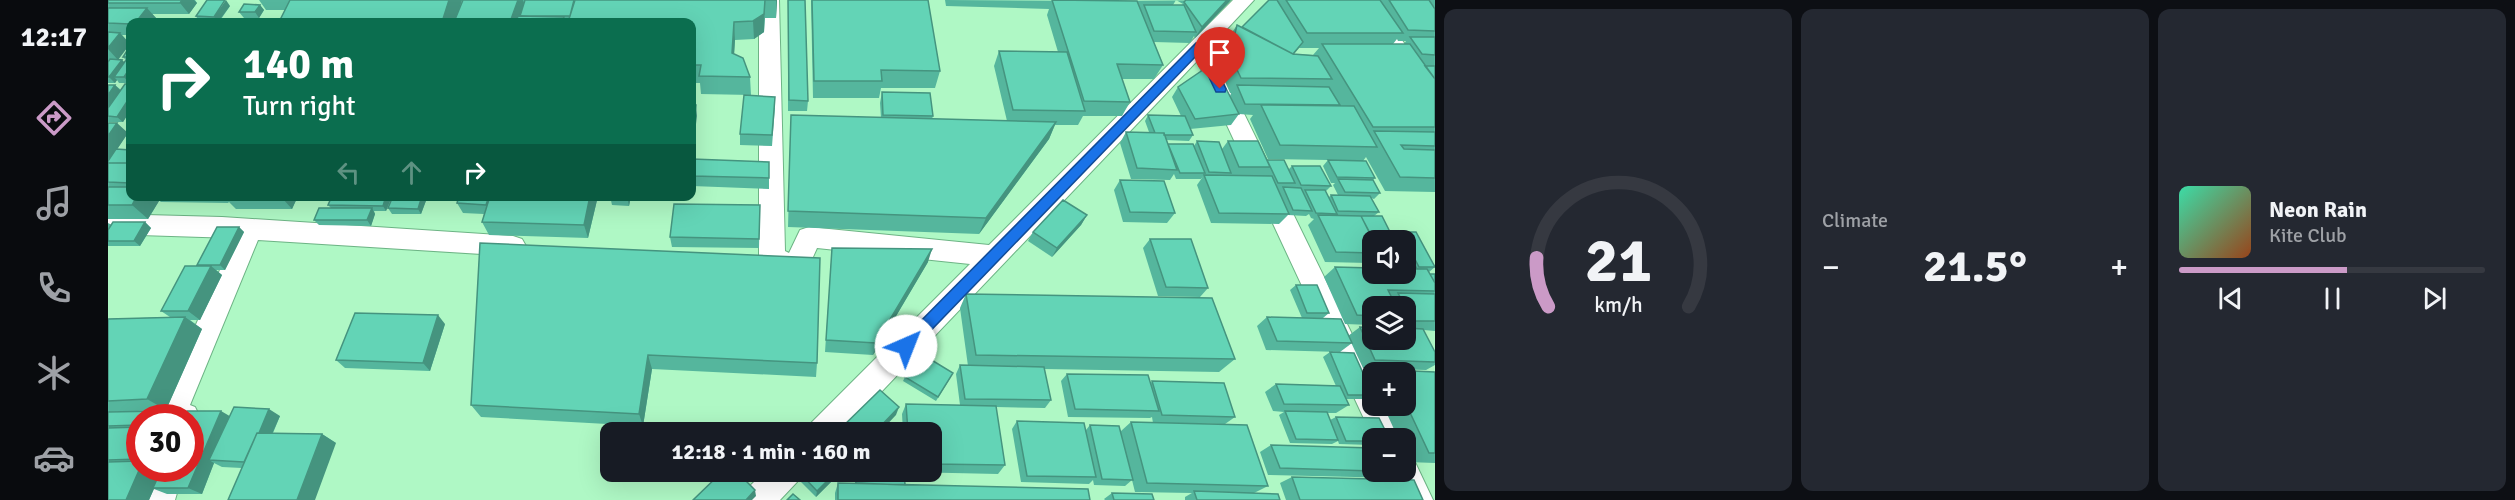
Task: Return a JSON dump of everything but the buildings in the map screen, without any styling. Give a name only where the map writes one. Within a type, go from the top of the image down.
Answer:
[{"type":"street","points":[[769,0],[760,257],[796,267],[809,237],[995,256]]},
{"type":"street","points":[[833,422],[1244,0]]},
{"type":"street","points":[[1363,0],[1435,103]]},
{"type":"street","points":[[1200,45],[1383,428]]},
{"type":"street","points":[[108,224],[250,229],[539,247]]},
{"type":"street","points":[[176,404],[250,229]]},
{"type":"street","points":[[159,500],[165,482]]},
{"type":"street","points":[[758,500],[775,482]]},
{"type":"street","points":[[1408,482],[1417,500]]},
{"type":"route","points":[[906,346],[1200,45],[1220,89]]}]
